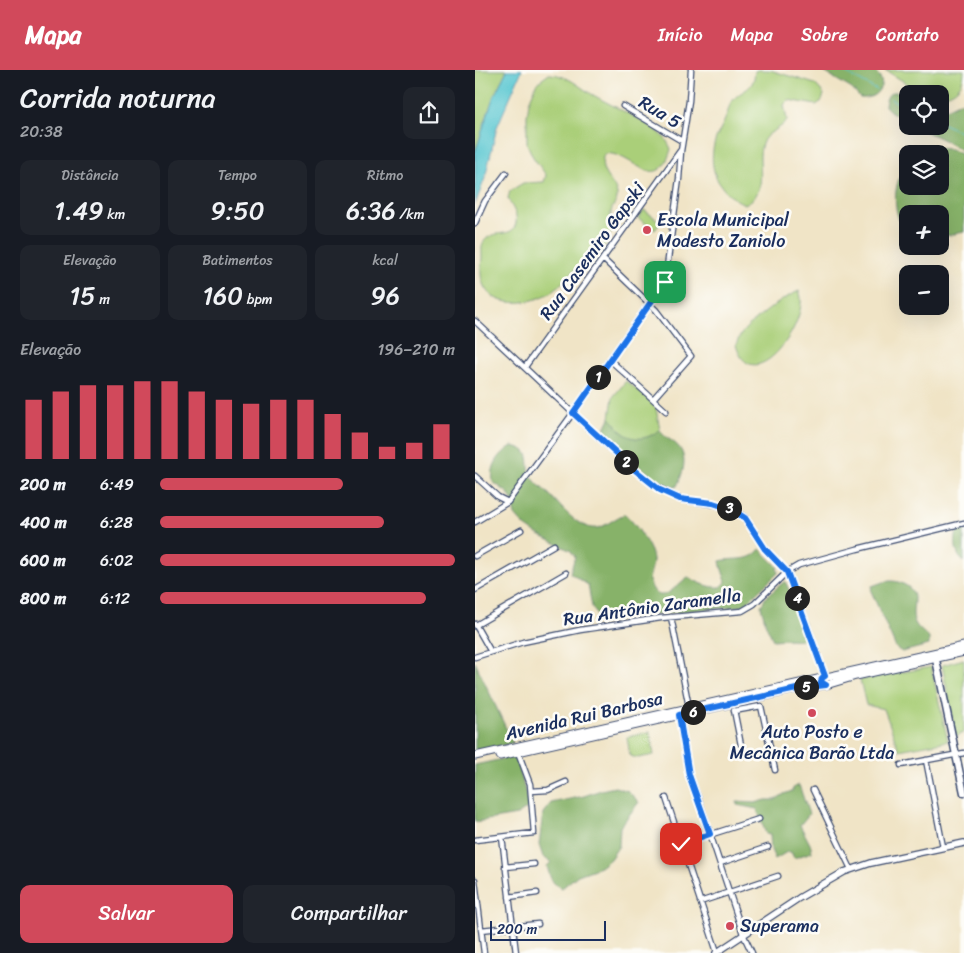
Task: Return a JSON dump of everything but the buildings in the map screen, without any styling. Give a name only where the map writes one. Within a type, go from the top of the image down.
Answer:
[{"type":"main road","name":"Avenida Rui Barbosa","points":[[475,761],[679,715],[733,707],[801,688],[827,685],[849,677],[964,646]]},
{"type":"main road","name":"Avenida Rui Barbosa","points":[[475,756],[826,676],[935,655],[964,652]]},
{"type":"main road","points":[[935,655],[964,793]]},
{"type":"main road","points":[[826,676],[831,680],[827,685]]},
{"type":"street","points":[[475,522],[508,502],[663,285],[666,278],[682,141],[687,118],[691,70]]},
{"type":"street","name":"Rua 5","points":[[623,106],[682,141]]},
{"type":"street","name":"Rua Casemiro Gapski","points":[[525,368],[681,151]]},
{"type":"street","points":[[475,222],[485,201],[506,173]]},
{"type":"street","points":[[603,259],[664,318],[691,356],[653,398]]},
{"type":"street","points":[[475,322],[629,465],[660,490],[680,499],[718,504],[743,515],[765,549],[787,572],[826,676]]},
{"type":"street","points":[[610,360],[666,411]]},
{"type":"street","points":[[476,479],[498,497],[508,502]]},
{"type":"street","name":"Rua Antônio Zaramella","points":[[475,657],[559,634],[671,617],[741,612],[754,604],[787,572],[799,565],[964,522]]},
{"type":"street","points":[[475,556],[521,530]]},
{"type":"street","points":[[475,590],[554,546]]},
{"type":"street","points":[[491,652],[475,624],[566,573]]},
{"type":"street","points":[[671,617],[689,707]]},
{"type":"street","points":[[743,755],[733,707],[761,706],[775,770]]},
{"type":"street","points":[[679,715],[689,775],[743,934],[752,953]]},
{"type":"street","points":[[475,840],[534,832],[529,778],[518,752]]},
{"type":"street","points":[[901,765],[964,752]]},
{"type":"street","points":[[926,760],[943,847]]},
{"type":"street","points":[[531,791],[548,790],[567,782]]},
{"type":"street","points":[[813,790],[851,869]]},
{"type":"street","points":[[666,798],[717,953],[743,934],[826,882],[851,869],[964,843]]},
{"type":"street","points":[[681,844],[759,819]]},
{"type":"street","points":[[502,836],[516,953]]},
{"type":"street","points":[[720,863],[768,847]]},
{"type":"street","points":[[505,867],[534,864]]},
{"type":"street","points":[[700,902],[778,876]]},
{"type":"street","points":[[475,880],[484,953]]},
{"type":"street","points":[[509,896],[537,893]]},
{"type":"street","points":[[481,930],[538,924]]},
{"type":"green space","points":[[475,70],[507,70],[493,98],[475,153]]},
{"type":"green space","points":[[770,70],[815,84],[824,94],[822,101],[816,105],[788,100],[784,105],[787,120],[781,127],[767,136],[762,144],[760,152],[760,185],[753,199],[745,204],[727,193],[721,186],[713,168],[713,148],[731,103],[749,87],[754,78],[755,71]]},
{"type":"green space","points":[[821,70],[874,70],[880,77],[882,84],[879,91],[874,95],[868,98],[860,98],[852,89]]},
{"type":"green space","points":[[885,70],[964,70],[961,84],[955,91],[949,94],[949,85],[909,85]]},
{"type":"green space","points":[[549,74],[568,79],[644,123],[660,133],[671,149],[665,163],[658,170],[651,171],[614,154],[604,154],[603,167],[617,195],[616,202],[611,211],[611,232],[608,241],[598,252],[581,264],[550,293],[522,302],[502,301],[493,297],[486,290],[482,281],[482,246],[487,238],[507,233],[514,228],[516,216],[508,198],[510,191],[523,183],[544,182],[546,175],[533,157],[527,144],[527,116],[529,102],[537,83]]},
{"type":"green space","points":[[891,93],[899,94],[899,117],[885,106],[886,99]]},
{"type":"green space","points":[[960,102],[964,103],[964,152],[933,135],[949,135],[949,108]]},
{"type":"green space","points":[[949,149],[964,156],[964,232],[949,235],[949,205],[899,205],[899,219],[895,199],[899,178],[899,195],[949,195]]},
{"type":"green space","points":[[644,210],[661,222],[655,230],[638,218]]},
{"type":"green space","points":[[799,291],[801,303],[797,319],[790,335],[779,350],[767,361],[755,365],[744,360],[736,345],[742,333],[768,310]]},
{"type":"green space","points":[[626,381],[656,408],[660,430],[645,438],[629,437],[610,418],[613,397]]},
{"type":"green space","points":[[610,418],[620,430],[629,436],[645,438],[660,430],[663,435],[677,445],[683,455],[684,465],[677,486],[671,489],[665,487],[627,456],[607,436],[604,430]]},
{"type":"green space","points":[[512,446],[525,451],[534,480],[573,519],[587,527],[594,528],[604,526],[625,514],[629,518],[650,549],[653,563],[649,580],[657,594],[667,594],[688,577],[708,586],[721,587],[726,582],[720,561],[747,558],[760,549],[777,566],[778,573],[743,606],[635,616],[608,621],[600,620],[592,607],[588,585],[570,573],[575,557],[571,551],[525,526],[515,515],[512,500],[508,493],[493,482],[494,466],[503,453]]},
{"type":"green space","points":[[964,525],[964,562],[958,555],[956,537],[958,528]]},
{"type":"green space","points":[[785,581],[807,630],[807,640],[773,640],[766,625],[761,606],[766,597]]},
{"type":"green space","points":[[890,581],[903,584],[913,592],[914,620],[918,628],[929,638],[929,645],[902,652],[896,648],[871,591],[872,586]]},
{"type":"green space","points":[[964,659],[964,732],[956,737],[942,665]]},
{"type":"green space","points":[[475,662],[513,743],[475,751]]},
{"type":"green space","points":[[931,667],[948,741],[899,750],[884,709],[866,705],[860,680]]},
{"type":"green space","points":[[650,732],[654,755],[638,758],[630,756],[627,737]]},
{"type":"green space","points":[[516,756],[529,807],[517,815],[475,822],[475,765]]},
{"type":"green space","points":[[799,785],[809,814],[800,825],[811,846],[812,852],[794,858],[791,852],[787,852],[775,859],[771,850],[770,835],[766,834],[757,809],[737,805],[737,802],[755,803],[775,800]]},
{"type":"green space","points":[[615,787],[628,791],[639,802],[620,827],[619,846],[610,859],[600,867],[578,875],[562,888],[558,886],[551,880],[547,866],[551,862],[543,857],[539,845],[543,813],[551,803]]},
{"type":"water","points":[[507,70],[522,70],[497,127],[485,178],[475,205],[475,153],[493,98]]},
{"type":"waterway","points":[[840,70],[877,90]]},
{"type":"waterway","points":[[891,99],[899,104]]},
{"type":"waterway","points":[[949,126],[964,134]]},
{"type":"place","name":"Escola Municipal Modesto Zaniolo","points":[[647,230]]},
{"type":"place","name":"Auto Posto e Mecânica Barão Ltda","points":[[812,713]]},
{"type":"place","name":"Superama","points":[[730,926]]},
{"type":"route","points":[[665,282],[573,413],[635,470],[660,490],[680,499],[713,503],[743,515],[765,549],[787,572],[825,676],[821,682],[826,685],[801,688],[679,715],[690,779],[710,834],[681,844]]}]
